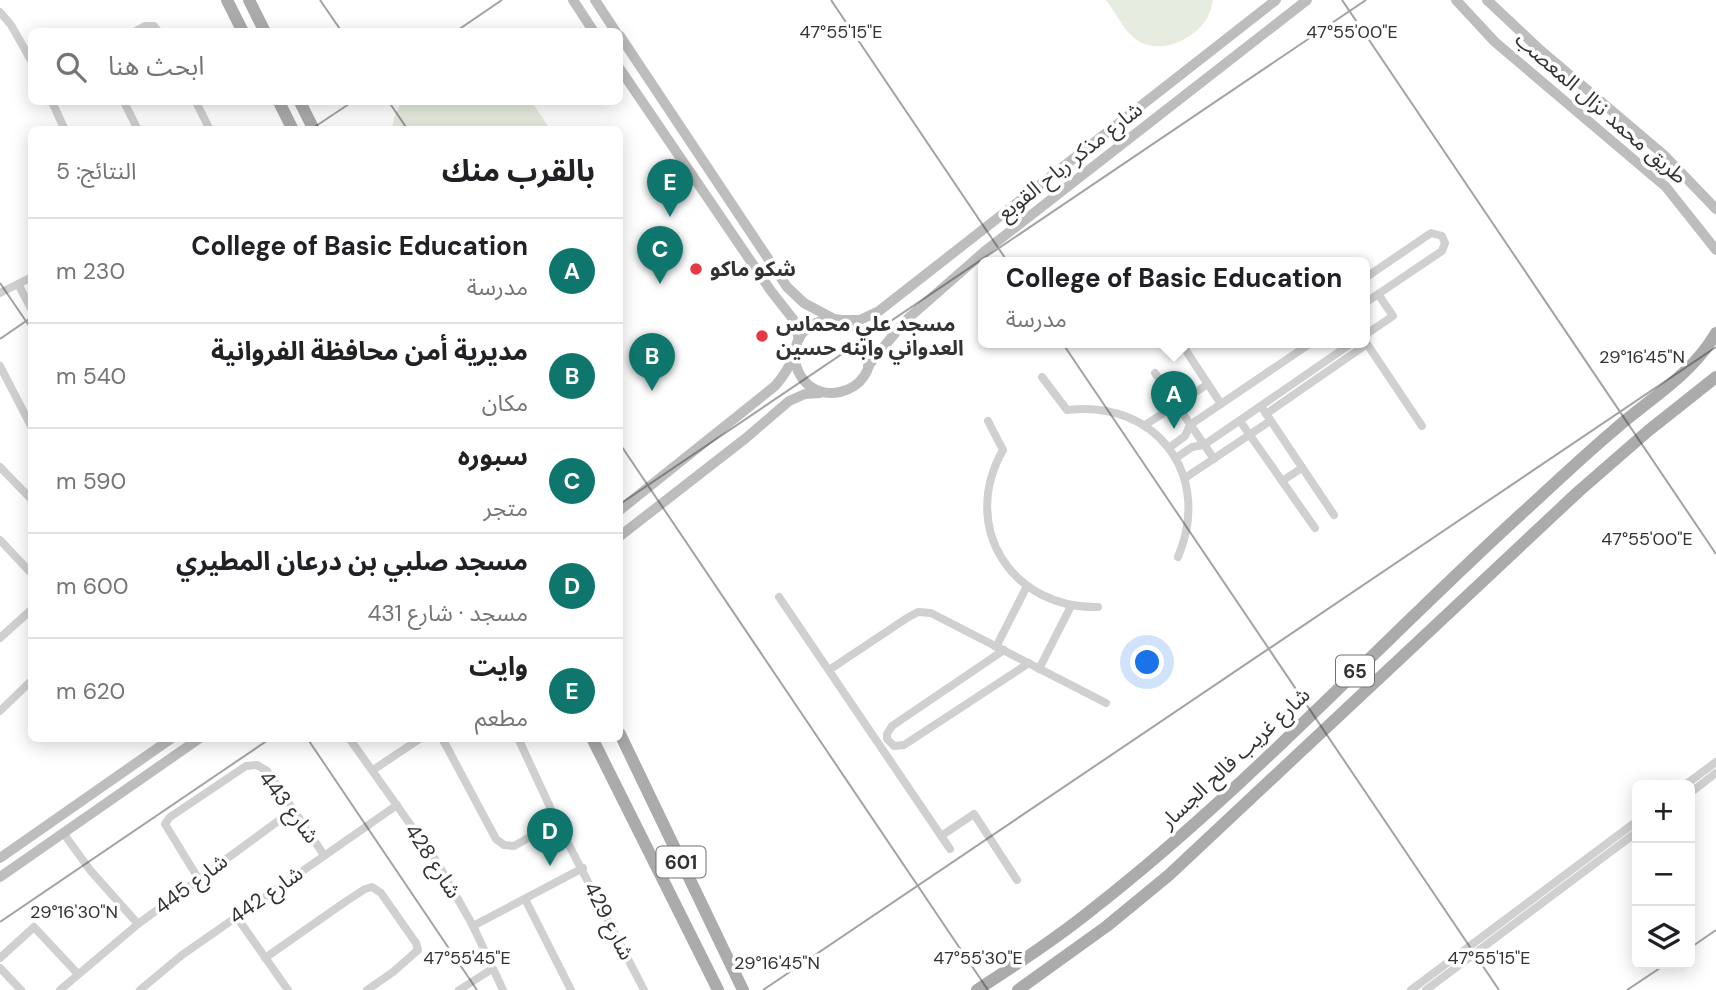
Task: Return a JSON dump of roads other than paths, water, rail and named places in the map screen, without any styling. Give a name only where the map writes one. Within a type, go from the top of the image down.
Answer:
[{"type":"main road","points":[[227,0],[241,28]]},
{"type":"main road","points":[[249,0],[263,28]]},
{"type":"main road","points":[[280,105],[291,126]]},
{"type":"main road","points":[[302,105],[312,126]]},
{"type":"main road","name":"شارع غريب فالح الجسار","points":[[977,990],[1094,909],[1185,832],[1481,551],[1614,429],[1698,360],[1716,333]]},
{"type":"main road","name":"شارع غريب فالح الجسار","points":[[1017,990],[1107,926],[1169,875],[1578,492],[1716,377]]},
{"type":"main road","name":"601","points":[[623,740],[743,990]]},
{"type":"main road","name":"601","points":[[594,742],[718,990]]},
{"type":"street","points":[[573,0],[591,28]]},
{"type":"street","name":"شارع مذكر رباح القوبع","points":[[839,320],[860,320],[879,311],[1276,0]]},
{"type":"street","name":"شارع مذكر رباح القوبع","points":[[978,257],[1307,0]]},
{"type":"street","name":"طريق محمد نزال المعصب","points":[[1456,0],[1495,42],[1666,187],[1716,250]]},
{"type":"street","name":"طريق محمد نزال المعصب","points":[[1487,0],[1538,48],[1664,155],[1716,209]]},
{"type":"street","points":[[582,14],[596,2],[613,28]]},
{"type":"street","points":[[0,12],[11,25],[28,55]]},
{"type":"street","points":[[623,41],[787,287],[813,309],[852,324],[865,338],[870,356],[869,366],[856,385],[834,394],[805,394],[789,401],[623,534]]},
{"type":"street","points":[[623,73],[771,291],[790,314],[799,339]]},
{"type":"street","points":[[53,105],[63,126]]},
{"type":"street","points":[[126,105],[136,126]]},
{"type":"street","points":[[198,105],[208,126]]},
{"type":"street","points":[[1370,275],[1432,233],[1442,236],[1445,243],[1442,251],[1370,300]]},
{"type":"street","name":"شارع مذكر رباح القوبع","points":[[869,366],[905,321],[978,257]]},
{"type":"street","points":[[0,293],[28,279]]},
{"type":"street","points":[[18,284],[28,303]]},
{"type":"street","points":[[1370,332],[1393,316],[1378,294]]},
{"type":"street","points":[[623,508],[768,392],[781,379],[799,339],[814,323],[839,320]]},
{"type":"street","points":[[1184,348],[1221,404]]},
{"type":"street","points":[[1169,448],[1185,436],[1190,425],[1304,348]]},
{"type":"street","points":[[1185,478],[1250,435],[1265,414],[1346,348]]},
{"type":"street","points":[[1176,458],[1192,447],[1204,445],[1240,421],[1265,414],[1359,348]]},
{"type":"street","points":[[1369,348],[1422,426]]},
{"type":"street","points":[[794,354],[799,374],[805,382],[822,393]]},
{"type":"street","points":[[0,366],[28,420]]},
{"type":"street","points":[[1155,373],[1214,459]]},
{"type":"street","points":[[1042,377],[1068,410],[1101,409],[1118,412],[1145,425],[1169,448],[1185,478],[1189,494],[1188,526],[1178,557]]},
{"type":"street","points":[[1145,425],[1208,384]]},
{"type":"street","points":[[1265,414],[1334,515]]},
{"type":"street","points":[[988,421],[1003,450],[989,485],[987,507],[990,529],[1001,557],[1027,586],[1044,597],[1071,606],[1098,607]]},
{"type":"street","points":[[1240,421],[1315,528]]},
{"type":"street","points":[[0,467],[28,496]]},
{"type":"street","points":[[1282,481],[1301,468]]},
{"type":"street","points":[[0,540],[28,570]]},
{"type":"street","points":[[886,746],[887,734],[892,726],[1000,648],[1027,586]]},
{"type":"street","points":[[779,597],[828,670],[886,746],[950,849]]},
{"type":"street","points":[[1040,669],[1071,606]]},
{"type":"street","points":[[828,670],[907,618],[923,611],[1106,703]]},
{"type":"street","points":[[0,638],[28,613]]},
{"type":"street","points":[[886,746],[904,745],[1028,663]]},
{"type":"street","points":[[0,711],[28,684]]},
{"type":"street","points":[[0,858],[166,742]]},
{"type":"street","points":[[0,877],[194,742]]},
{"type":"street","name":"شارع 428","points":[[352,742],[437,862],[473,926],[503,990]]},
{"type":"street","points":[[373,770],[415,742]]},
{"type":"street","points":[[444,742],[496,839],[504,845],[514,846],[557,822]]},
{"type":"street","name":"شارع 429","points":[[520,742],[557,822],[644,990]]},
{"type":"street","points":[[1692,780],[1716,762]]},
{"type":"street","name":"شارع 443","points":[[198,878],[165,824],[170,817],[246,766],[257,765],[267,771],[324,855]]},
{"type":"street","points":[[1695,789],[1716,774]]},
{"type":"street","name":"شارع 442","points":[[140,990],[236,916],[397,805]]},
{"type":"street","name":"شارع 445","points":[[60,990],[198,878],[293,810]]},
{"type":"street","points":[[941,836],[974,814],[1017,880]]},
{"type":"street","points":[[1411,990],[1632,825]]},
{"type":"street","points":[[64,834],[90,870],[138,925]]},
{"type":"street","points":[[1426,990],[1632,836]]},
{"type":"street","points":[[473,926],[583,869]]},
{"type":"street","points":[[265,958],[345,902],[372,887],[381,893],[418,950],[367,990]]},
{"type":"street","points":[[525,899],[571,990]]},
{"type":"street","points":[[236,916],[288,990]]},
{"type":"street","points":[[0,958],[34,927],[78,974]]},
{"type":"street","points":[[0,968],[21,990]]},
{"type":"street","points":[[459,990],[492,969]]},
{"type":"place","name":"وايت","points":[[670,217]]},
{"type":"place","name":"شكو ماكو","points":[[696,269]]},
{"type":"place","name":"سبوره","points":[[660,284]]},
{"type":"place","name":"مسجد علي محماس العدواني وابنه حسين","points":[[762,336]]},
{"type":"place","name":"مديرية أمن محافظة الفروانية","points":[[652,391]]},
{"type":"place","name":"College of Basic Education","points":[[1174,429]]},
{"type":"place","name":"مسجد صلبي بن درعان المطيري","points":[[550,866]]}]
